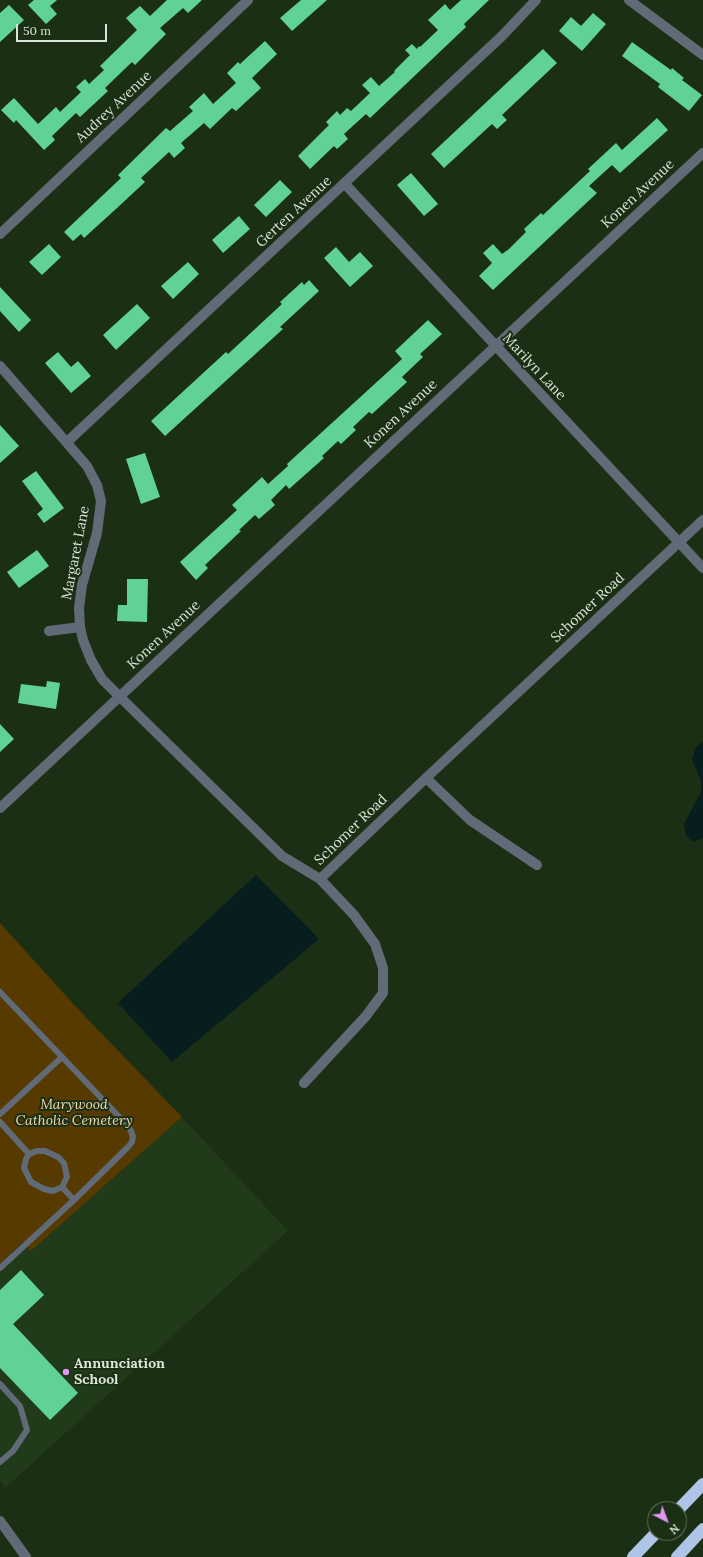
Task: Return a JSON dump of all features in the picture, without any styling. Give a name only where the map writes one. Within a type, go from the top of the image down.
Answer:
[{"type":"highway","points":[[687,1501],[703,1484]]},
{"type":"highway","points":[[677,1557],[703,1529]]},
{"type":"highway","points":[[633,1557],[648,1541]]},
{"type":"street","name":"Audrey Avenue","points":[[0,234],[248,0]]},
{"type":"street","name":"Gerten Avenue","points":[[67,442],[345,184],[502,36],[536,0]]},
{"type":"street","points":[[629,0],[703,55]]},
{"type":"street","name":"Konen Avenue","points":[[119,696],[703,153]]},
{"type":"street","name":"Marilyn Lane","points":[[345,184],[703,568]]},
{"type":"street","name":"Margaret Lane","points":[[0,366],[87,466],[97,485],[101,501],[98,533],[82,585],[79,608],[80,627],[83,640],[91,660],[102,678],[119,696]]},
{"type":"street","name":"Schomer Road","points":[[119,696],[282,856],[320,879],[703,520]]},
{"type":"street","points":[[48,631],[80,627]]},
{"type":"street","points":[[0,808],[119,696]]},
{"type":"street","points":[[426,778],[470,820],[537,865]]},
{"type":"street","points":[[304,1083],[366,1016],[383,993],[383,968],[375,944],[354,915],[320,879]]},
{"type":"street","points":[[0,1521],[26,1557]]},
{"type":"lane","points":[[0,992],[128,1126],[132,1131],[133,1137],[132,1142],[128,1147],[74,1200],[0,1268]]},
{"type":"lane","points":[[0,1114],[62,1057]]},
{"type":"lane","points":[[0,1122],[29,1154]]},
{"type":"lane","points":[[37,1150],[45,1151],[58,1157],[64,1163],[67,1177],[62,1187],[53,1191],[44,1189],[31,1182],[24,1168],[29,1154],[37,1150]]},
{"type":"lane","points":[[62,1187],[74,1200]]},
{"type":"lane","points":[[0,1384],[20,1406],[27,1430],[13,1451],[0,1462]]},
{"type":"shaded area","name":"Annunciation School","points":[[182,1117],[288,1231],[5,1488],[0,1480],[0,1264],[24,1242],[31,1251]]},
{"type":"green space","name":"Marywood Catholic Cemetery","points":[[0,923],[78,1009],[182,1117],[31,1251],[23,1242],[0,1264]]},
{"type":"water","points":[[703,742],[703,838],[693,842],[686,836],[684,824],[701,792],[701,781],[692,759],[696,747]]},
{"type":"water","points":[[256,875],[319,939],[172,1062],[118,1003]]},
{"type":"building","points":[[34,0],[57,0],[50,6],[57,14],[46,24],[28,5]]},
{"type":"building","points":[[167,0],[202,0],[188,13],[183,8],[160,28],[166,34],[135,65],[132,62],[105,88],[108,91],[80,117],[76,113],[52,136],[55,140],[44,150],[16,120],[14,123],[1,110],[14,98],[38,124],[56,107],[60,112],[81,92],[76,87],[85,79],[89,84],[104,70],[100,66],[137,30],[126,18],[140,6],[150,16]]},
{"type":"building","points":[[301,0],[327,0],[292,31],[280,18]]},
{"type":"building","points":[[461,0],[489,0],[464,24],[466,27],[370,118],[366,114],[344,134],[348,139],[337,149],[334,146],[310,169],[298,156],[329,125],[326,122],[337,111],[340,115],[347,108],[351,111],[370,93],[362,85],[371,77],[379,86],[395,72],[394,71],[410,55],[405,50],[412,44],[417,49],[438,30],[428,20],[445,4],[450,10]]},
{"type":"building","points":[[9,5],[24,20],[0,42],[0,13]]},
{"type":"building","points":[[593,13],[606,24],[582,51],[559,31],[571,17],[581,26]]},
{"type":"building","points":[[265,41],[277,54],[252,78],[261,88],[236,111],[232,108],[210,129],[204,123],[181,143],[185,148],[174,158],[169,152],[141,178],[145,182],[84,238],[81,234],[73,241],[64,232],[121,178],[118,175],[166,128],[170,131],[193,111],[189,107],[204,93],[213,104],[236,83],[227,73],[238,62],[240,64]]},
{"type":"building","points":[[632,42],[671,70],[672,68],[684,78],[682,80],[702,95],[689,111],[658,87],[660,84],[622,56]]},
{"type":"building","points":[[543,49],[557,63],[502,115],[507,120],[497,129],[492,124],[444,168],[431,154]]},
{"type":"building","points":[[657,118],[668,130],[620,173],[612,165],[589,186],[597,193],[493,290],[479,276],[492,263],[483,253],[493,244],[502,254],[509,249],[526,232],[524,229],[541,213],[543,215],[590,171],[588,169],[616,143],[622,150]]},
{"type":"building","points":[[411,173],[438,204],[424,216],[397,185]]},
{"type":"building","points":[[280,180],[292,192],[266,217],[254,205]]},
{"type":"building","points":[[239,216],[250,229],[223,253],[212,240]]},
{"type":"building","points":[[49,244],[61,257],[42,275],[29,262]]},
{"type":"building","points":[[336,247],[349,262],[360,252],[373,266],[350,287],[324,258]]},
{"type":"building","points":[[188,262],[199,274],[173,299],[161,286]]},
{"type":"building","points":[[309,280],[319,291],[280,327],[283,329],[165,436],[151,421],[226,352],[228,354],[282,304],[280,302],[302,282],[304,285]]},
{"type":"building","points":[[0,287],[31,320],[19,332],[0,311]]},
{"type":"building","points":[[137,304],[150,318],[116,350],[103,335]]},
{"type":"building","points":[[428,320],[442,334],[420,354],[423,357],[402,377],[407,382],[372,414],[369,412],[353,427],[356,430],[341,444],[338,441],[322,456],[324,458],[289,489],[286,485],[271,500],[275,505],[259,519],[255,515],[239,530],[241,531],[205,565],[208,568],[196,580],[180,562],[237,510],[232,505],[262,477],[268,484],[288,466],[287,464],[402,359],[395,351]]},
{"type":"building","points":[[58,352],[71,367],[78,361],[91,376],[71,393],[45,363]]},
{"type":"building","points":[[0,425],[19,446],[0,463]]},
{"type":"building","points":[[145,453],[160,497],[141,504],[126,459]]},
{"type":"building","points":[[36,471],[64,508],[44,523],[37,514],[43,509],[22,481]]},
{"type":"building","points":[[37,550],[49,566],[19,588],[7,572]]},
{"type":"building","points":[[127,579],[148,579],[147,622],[117,621],[118,605],[127,605]]},
{"type":"building","points":[[47,681],[60,683],[56,709],[18,703],[21,684],[46,687]]},
{"type":"building","points":[[0,724],[14,739],[0,752]]},
{"type":"building","points":[[21,1270],[44,1295],[13,1324],[78,1393],[50,1420],[0,1368],[0,1290]]},
{"type":"place","name":"Annunciation School","points":[[66,1372]]}]
